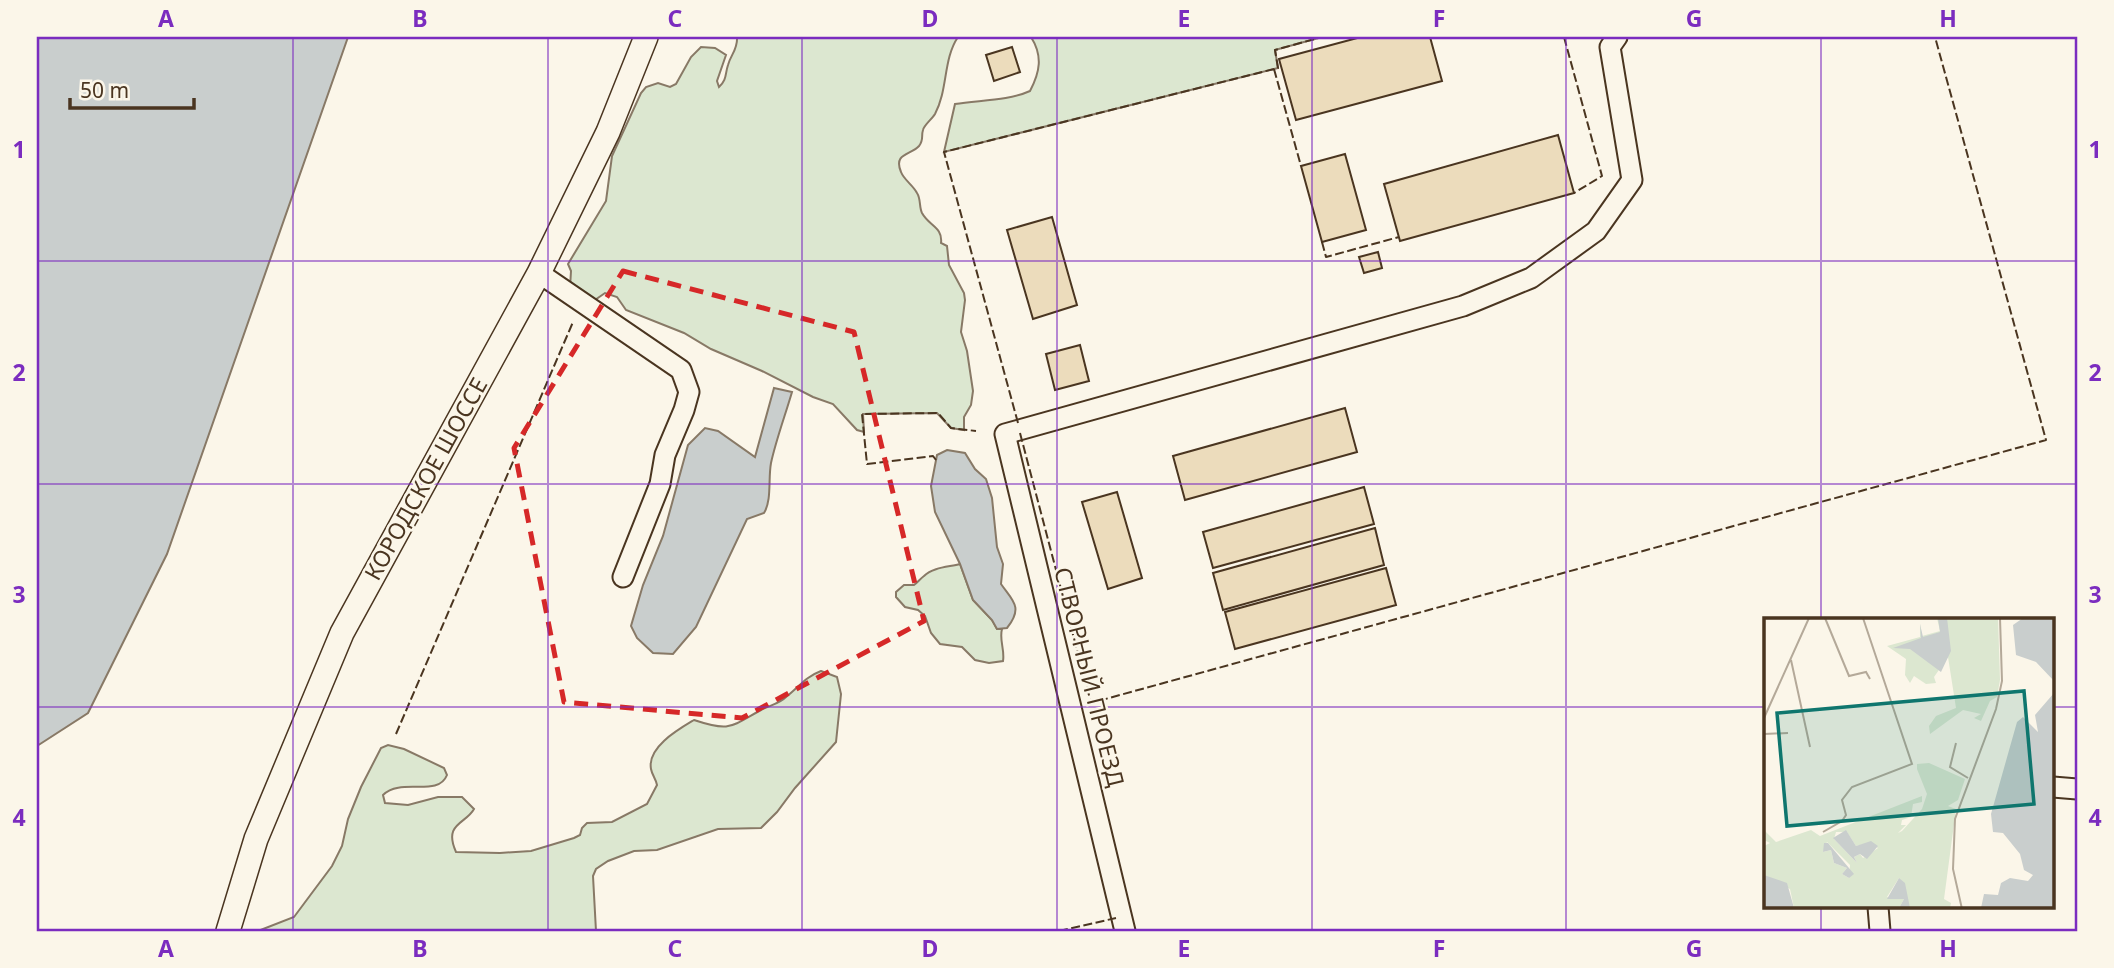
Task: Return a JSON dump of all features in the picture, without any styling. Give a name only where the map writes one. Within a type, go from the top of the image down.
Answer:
[{"type":"main road","name":"КОРОДСКОЕ ШОССЕ","points":[[228,931],[256,839],[342,633],[540,273],[608,132],[646,37]]},
{"type":"street","name":"СТВОРНЫЙ ПРОЕЗД","points":[[1125,931],[1005,434],[1463,306],[1531,278],[1596,231],[1632,180],[1610,47],[1617,37]]},
{"type":"street","points":[[540,273],[681,370],[689,392],[678,426],[664,455],[660,484],[622,577]]},
{"type":"street","points":[[2054,787],[2077,789]]},
{"type":"street","points":[[1878,908],[1880,931]]},
{"type":"highlighted area","points":[[623,271],[854,332],[924,621],[742,718],[564,702],[514,448]]},
{"type":"green space","points":[[737,37],[958,37],[950,55],[942,95],[935,114],[922,132],[921,144],[901,158],[899,166],[902,175],[918,195],[922,213],[940,233],[941,243],[947,246],[949,265],[964,293],[961,332],[973,391],[971,405],[964,417],[964,430],[951,428],[937,413],[863,414],[864,432],[857,430],[833,404],[711,349],[684,333],[626,310],[617,297],[605,293],[592,302],[570,288],[571,271],[568,264],[606,201],[612,156],[641,93],[646,87],[658,83],[670,87],[676,84],[691,57],[701,47],[715,48],[726,55],[717,81],[719,87],[725,79]]},
{"type":"green space","points":[[1031,37],[1322,37],[1275,50],[1278,68],[944,152],[955,104],[1003,98],[1030,91],[1039,64]]},
{"type":"green space","points":[[960,564],[973,600],[997,629],[1002,629],[1003,661],[989,663],[975,660],[962,647],[940,644],[931,633],[925,616],[918,610],[905,607],[896,597],[896,592],[904,585],[914,585],[932,571]]},
{"type":"green space","points":[[821,671],[837,677],[841,694],[836,742],[777,812],[761,828],[718,829],[657,850],[634,851],[608,861],[596,869],[593,876],[596,931],[258,931],[294,917],[332,866],[342,846],[348,819],[361,787],[381,748],[388,745],[404,749],[444,768],[447,775],[436,785],[391,790],[383,795],[385,803],[408,805],[438,797],[462,797],[474,809],[454,830],[452,835],[456,852],[531,851],[580,835],[587,823],[612,822],[647,804],[657,785],[651,769],[654,753],[665,740],[694,720],[723,727],[736,724],[780,701],[806,679]]},
{"type":"shaded area","points":[[37,37],[348,37],[167,554],[88,713],[37,746]]},
{"type":"shaded area","points":[[774,388],[792,392],[771,463],[769,496],[764,513],[747,519],[696,627],[673,654],[653,653],[637,638],[631,626],[643,585],[663,536],[688,445],[705,428],[718,431],[755,457]]},
{"type":"shaded area","points":[[947,450],[965,453],[975,469],[986,479],[992,498],[997,547],[1003,564],[1001,584],[1015,604],[1015,615],[1007,628],[997,629],[973,600],[960,564],[935,512],[931,486],[937,455]]},
{"type":"building","points":[[1361,37],[1430,37],[1442,81],[1296,120],[1279,59]]},
{"type":"building","points":[[1012,47],[1020,72],[994,81],[986,55]]},
{"type":"building","points":[[1558,135],[1574,193],[1400,241],[1384,184]]},
{"type":"building","points":[[1345,154],[1366,230],[1322,242],[1301,166]]},
{"type":"building","points":[[1052,217],[1077,305],[1033,319],[1007,230]]},
{"type":"building","points":[[1378,252],[1382,268],[1364,273],[1359,257]]},
{"type":"building","points":[[1080,345],[1089,381],[1055,390],[1046,354]]},
{"type":"building","points":[[1345,408],[1357,452],[1185,500],[1173,456]]},
{"type":"building","points":[[1364,487],[1374,524],[1213,568],[1203,532]]},
{"type":"building","points":[[1117,492],[1142,578],[1108,589],[1082,502]]},
{"type":"building","points":[[1375,528],[1384,565],[1223,610],[1213,573]]},
{"type":"building","points":[[1386,568],[1396,605],[1235,649],[1225,612]]},
{"type":"fence","points":[[1018,423],[944,152],[1278,68],[1275,50],[1322,37]]},
{"type":"fence","points":[[1564,37],[1602,176],[1574,193]]},
{"type":"fence","points":[[1020,433],[1091,703],[2046,440],[1935,37]]},
{"type":"fence","points":[[1274,69],[1301,166]]},
{"type":"fence","points":[[1322,242],[1326,257],[1399,237]]},
{"type":"fence","points":[[396,734],[573,322]]},
{"type":"fence","points":[[936,460],[933,456],[867,464],[862,414],[938,413],[951,428],[976,431]]},
{"type":"fence","points":[[1059,931],[1116,918]]}]
